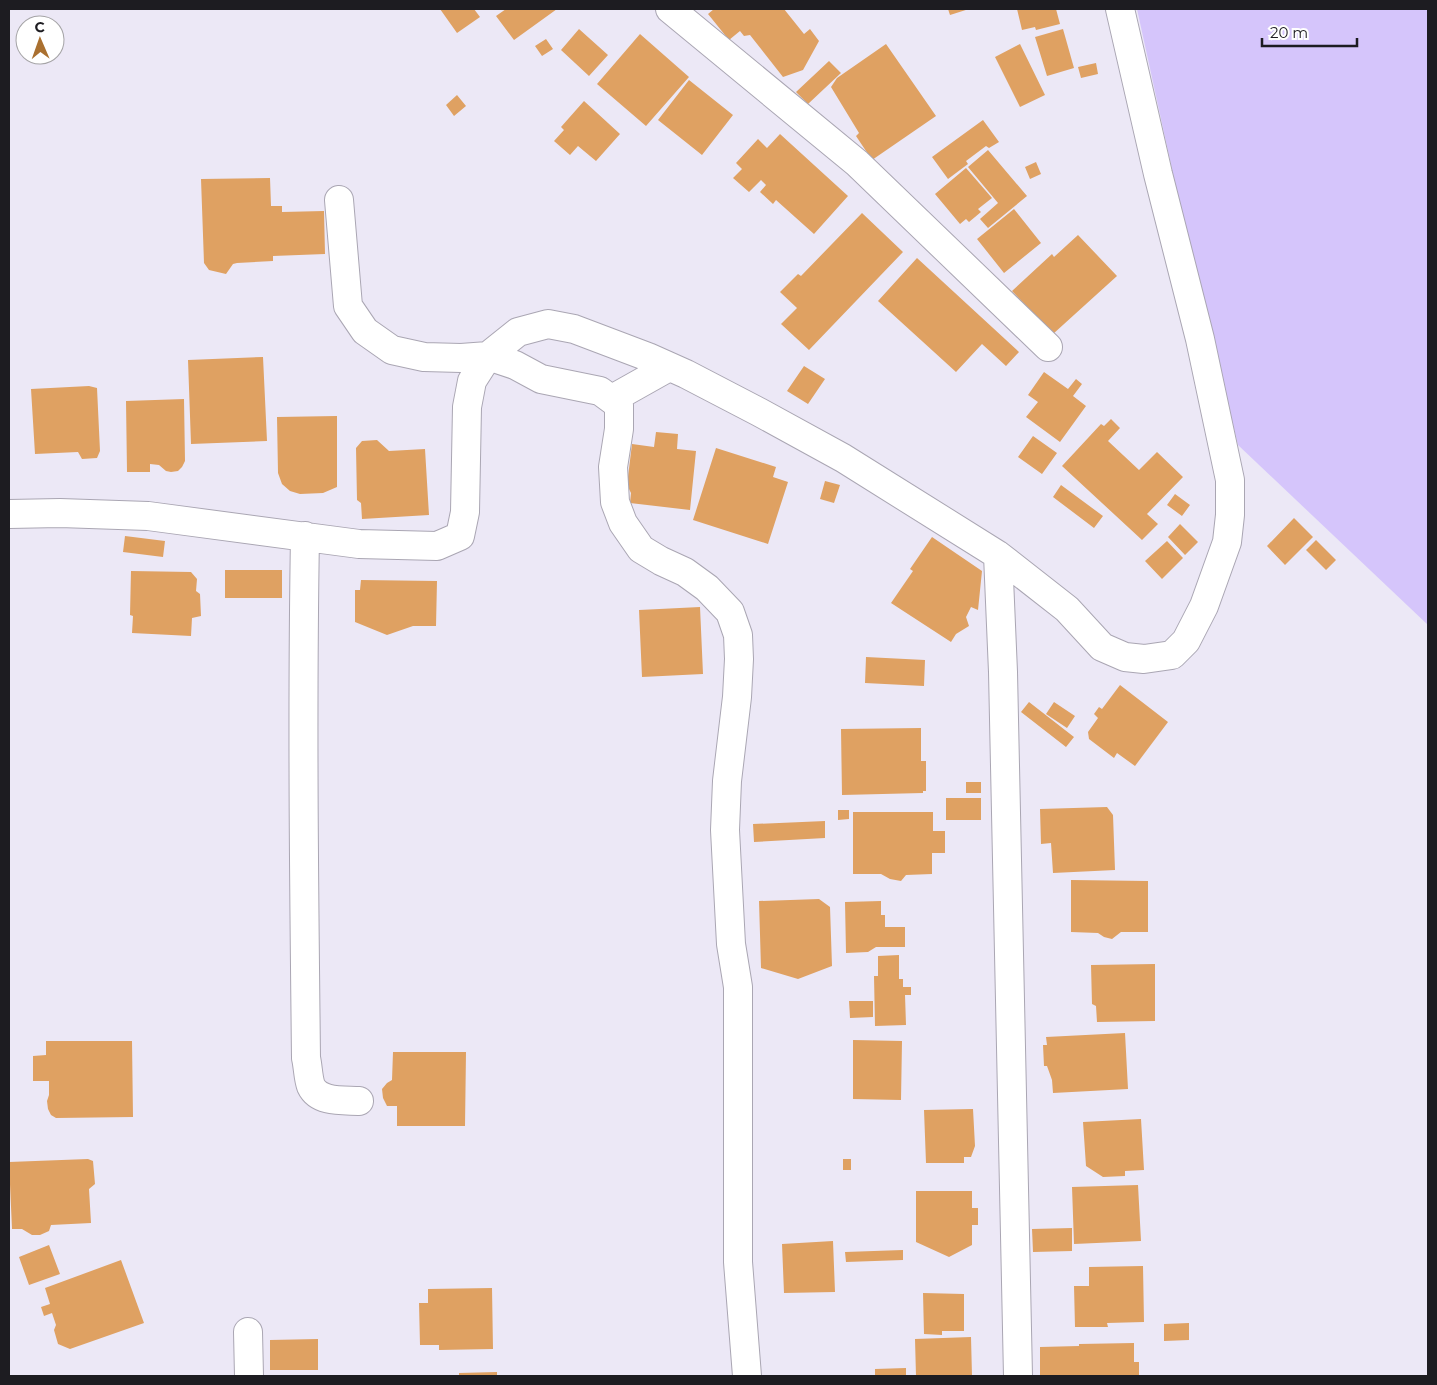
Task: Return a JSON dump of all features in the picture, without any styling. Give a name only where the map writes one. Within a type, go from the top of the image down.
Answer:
[{"type":"street","points":[[670,9],[857,163],[1048,347]]},
{"type":"street","points":[[9,514],[60,513],[148,516],[358,544],[437,546],[460,536],[465,512],[467,407],[472,381],[488,356],[518,332],[548,324],[574,329],[686,374],[843,458],[998,555],[1067,608],[1102,647],[1124,657],[1144,659],[1172,655],[1186,642],[1204,606],[1227,542],[1230,515],[1230,480],[1200,339],[1158,174],[1120,9]]},
{"type":"street","points":[[339,200],[348,306],[365,331],[392,350],[424,357],[461,358],[488,356],[515,365],[541,379],[600,391],[612,399],[619,405],[619,429],[613,467],[615,502],[623,523],[641,549],[685,572],[707,588],[730,612],[738,635],[737,698],[727,781],[725,830],[731,944],[738,988],[738,1262],[746,1376]]},
{"type":"street","points":[[612,399],[669,367]]},
{"type":"street","points":[[306,536],[303,662],[306,1058],[312,1086],[321,1096],[332,1099],[359,1101]]},
{"type":"street","points":[[998,555],[1003,672],[1018,1376]]},
{"type":"street","points":[[248,1332],[248,1376]]},
{"type":"shaded area","points":[[1137,9],[1428,9],[1428,625],[1238,445],[1187,238]]},
{"type":"building","points":[[440,9],[474,9],[480,17],[457,33]]},
{"type":"building","points":[[506,9],[557,9],[514,40],[496,16]]},
{"type":"building","points":[[714,9],[784,9],[804,34],[810,29],[819,41],[803,70],[783,77],[750,35],[744,36],[740,31],[729,40],[708,14]]},
{"type":"building","points":[[948,9],[969,9],[950,15]]},
{"type":"building","points":[[1017,9],[1056,9],[1060,24],[1036,30],[1035,27],[1022,30]]},
{"type":"building","points":[[579,29],[608,55],[589,76],[561,50]]},
{"type":"building","points":[[1063,29],[1074,68],[1047,76],[1035,37]]},
{"type":"building","points":[[640,34],[689,77],[646,126],[597,84]]},
{"type":"building","points":[[546,39],[553,49],[542,56],[535,46]]},
{"type":"building","points":[[886,44],[936,116],[872,160],[856,136],[859,133],[831,87],[837,78]]},
{"type":"building","points":[[1020,44],[1045,95],[1020,107],[995,57]]},
{"type":"building","points":[[829,61],[841,73],[808,104],[796,92]]},
{"type":"building","points":[[1096,63],[1098,74],[1081,78],[1078,67]]},
{"type":"building","points":[[689,80],[733,115],[702,155],[658,120]]},
{"type":"building","points":[[457,95],[466,106],[454,116],[446,105]]},
{"type":"building","points":[[584,101],[620,134],[596,161],[578,146],[570,155],[554,141],[564,130],[561,127]]},
{"type":"building","points":[[983,120],[999,142],[989,148],[986,146],[966,161],[968,164],[948,179],[932,157]]},
{"type":"building","points":[[780,134],[848,196],[814,234],[776,200],[773,204],[760,192],[766,185],[761,180],[749,192],[733,178],[742,169],[736,163],[758,139],[767,148]]},
{"type":"building","points":[[988,150],[1027,196],[988,228],[980,219],[998,203],[968,167]]},
{"type":"building","points":[[1036,162],[1041,174],[1030,179],[1025,167]]},
{"type":"building","points":[[966,168],[992,198],[978,209],[981,212],[969,222],[966,219],[960,224],[935,194]]},
{"type":"building","points":[[270,178],[271,206],[282,206],[282,212],[324,211],[325,254],[273,256],[273,261],[237,263],[233,264],[226,274],[209,270],[204,263],[201,179]]},
{"type":"building","points":[[1014,209],[1041,243],[1004,273],[977,239]]},
{"type":"building","points":[[862,213],[903,252],[809,350],[781,324],[797,308],[780,292],[798,274],[801,276]]},
{"type":"building","points":[[1078,235],[1117,276],[1053,334],[1012,291],[1052,254],[1054,257]]},
{"type":"building","points":[[917,258],[1019,352],[1006,366],[982,344],[956,372],[878,301]]},
{"type":"building","points":[[263,357],[267,441],[191,444],[188,360]]},
{"type":"building","points":[[804,366],[825,379],[808,404],[787,391]]},
{"type":"building","points":[[1044,372],[1068,389],[1076,379],[1082,384],[1073,396],[1086,406],[1060,442],[1026,417],[1038,402],[1028,395]]},
{"type":"building","points":[[89,386],[97,388],[100,451],[97,458],[82,459],[78,452],[35,454],[31,389]]},
{"type":"building","points":[[184,399],[185,461],[182,467],[178,471],[171,472],[166,471],[159,465],[150,464],[150,472],[127,472],[126,401]]},
{"type":"building","points":[[337,416],[337,487],[323,493],[300,494],[290,491],[282,484],[278,473],[277,417]]},
{"type":"building","points":[[1111,419],[1120,428],[1108,441],[1139,470],[1157,452],[1183,477],[1147,514],[1158,524],[1142,540],[1062,466],[1101,424],[1104,426]]},
{"type":"building","points":[[656,432],[678,434],[677,449],[696,451],[690,510],[630,503],[631,493],[627,485],[632,444],[654,447]]},
{"type":"building","points":[[1033,436],[1057,453],[1042,474],[1018,457]]},
{"type":"building","points":[[377,440],[389,451],[425,449],[429,515],[362,519],[361,503],[357,500],[356,448],[362,441]]},
{"type":"building","points":[[716,448],[776,467],[773,477],[788,482],[768,544],[693,520]]},
{"type":"building","points":[[825,481],[840,485],[834,503],[820,499]]},
{"type":"building","points":[[1061,485],[1103,516],[1094,528],[1053,497]]},
{"type":"building","points":[[1175,494],[1190,505],[1182,516],[1167,505]]},
{"type":"building","points":[[1294,518],[1313,537],[1285,565],[1267,546]]},
{"type":"building","points":[[1180,524],[1198,542],[1185,555],[1168,537]]},
{"type":"building","points":[[125,536],[165,541],[163,557],[123,552]]},
{"type":"building","points":[[932,537],[982,571],[978,610],[971,607],[966,617],[969,626],[956,634],[951,642],[891,603],[913,571],[910,569]]},
{"type":"building","points":[[1316,540],[1336,560],[1326,570],[1306,550]]},
{"type":"building","points":[[1167,541],[1183,558],[1162,579],[1145,561]]},
{"type":"building","points":[[225,570],[282,570],[282,598],[225,598]]},
{"type":"building","points":[[131,571],[191,572],[197,579],[196,591],[200,594],[201,616],[192,618],[191,636],[132,633],[133,616],[130,615]]},
{"type":"building","points":[[361,580],[437,581],[436,626],[413,626],[387,635],[355,622],[355,590],[360,590]]},
{"type":"building","points":[[700,607],[703,674],[642,677],[639,610]]},
{"type":"building","points":[[866,657],[925,660],[924,686],[865,683]]},
{"type":"building","points":[[1120,685],[1168,722],[1135,766],[1117,753],[1114,758],[1089,739],[1088,732],[1098,718],[1094,714],[1099,707],[1102,709]]},
{"type":"building","points":[[1029,702],[1074,737],[1066,747],[1021,712]]},
{"type":"building","points":[[1054,702],[1075,716],[1067,728],[1046,714]]},
{"type":"building","points":[[921,728],[921,761],[926,761],[926,791],[923,791],[923,793],[842,795],[841,729]]},
{"type":"building","points":[[966,782],[981,782],[981,793],[966,793]]},
{"type":"building","points":[[946,798],[981,798],[981,820],[946,820]]},
{"type":"building","points":[[1107,807],[1113,815],[1115,870],[1053,873],[1051,843],[1041,844],[1040,809]]},
{"type":"building","points":[[838,810],[849,810],[849,819],[838,820]]},
{"type":"building","points":[[853,812],[933,812],[933,831],[945,831],[945,853],[932,853],[932,874],[906,875],[901,881],[890,879],[881,874],[853,874]]},
{"type":"building","points":[[825,821],[825,838],[754,842],[753,824]]},
{"type":"building","points":[[1071,880],[1148,881],[1148,932],[1121,932],[1112,939],[1098,933],[1071,932]]},
{"type":"building","points":[[819,899],[830,907],[832,966],[798,979],[761,968],[759,901]]},
{"type":"building","points":[[881,901],[881,915],[885,915],[885,927],[905,927],[905,947],[876,947],[868,952],[846,953],[845,902]]},
{"type":"building","points":[[899,955],[899,979],[903,979],[903,987],[911,987],[911,995],[905,995],[906,1025],[875,1026],[874,976],[878,976],[878,956]]},
{"type":"building","points":[[1155,964],[1155,1021],[1097,1022],[1096,1006],[1092,1004],[1091,965]]},
{"type":"building","points":[[849,1001],[873,1001],[873,1017],[850,1018]]},
{"type":"building","points":[[1125,1033],[1128,1089],[1053,1093],[1052,1080],[1047,1066],[1044,1066],[1043,1045],[1047,1045],[1046,1037]]},
{"type":"building","points":[[853,1040],[902,1041],[901,1100],[853,1099]]},
{"type":"building","points":[[46,1041],[132,1041],[133,1117],[56,1118],[51,1115],[47,1101],[49,1081],[33,1081],[33,1056],[46,1055]]},
{"type":"building","points":[[393,1052],[466,1052],[465,1126],[397,1126],[397,1106],[387,1106],[383,1098],[382,1089],[392,1080]]},
{"type":"building","points":[[973,1109],[975,1146],[971,1157],[964,1157],[964,1163],[926,1163],[924,1110]]},
{"type":"building","points":[[1141,1119],[1144,1170],[1125,1171],[1125,1176],[1103,1177],[1086,1166],[1083,1122]]},
{"type":"building","points":[[88,1159],[93,1161],[95,1184],[89,1189],[91,1223],[51,1225],[49,1231],[40,1235],[32,1235],[22,1229],[12,1229],[9,1162]]},
{"type":"building","points":[[843,1159],[851,1159],[851,1170],[843,1170]]},
{"type":"building","points":[[1138,1185],[1141,1241],[1074,1244],[1072,1187]]},
{"type":"building","points":[[916,1191],[972,1191],[972,1208],[978,1208],[978,1225],[972,1225],[972,1245],[949,1257],[916,1242]]},
{"type":"building","points":[[1072,1228],[1072,1251],[1033,1252],[1032,1229]]},
{"type":"building","points":[[833,1241],[835,1292],[784,1293],[782,1244]]},
{"type":"building","points":[[49,1245],[60,1274],[29,1285],[19,1257]]},
{"type":"building","points":[[903,1250],[903,1260],[846,1262],[845,1252]]},
{"type":"building","points":[[121,1260],[144,1323],[70,1349],[58,1344],[54,1330],[56,1325],[52,1313],[44,1316],[41,1307],[50,1304],[45,1288]]},
{"type":"building","points":[[1143,1266],[1144,1322],[1107,1323],[1108,1327],[1075,1327],[1074,1286],[1089,1286],[1089,1267]]},
{"type":"building","points":[[492,1288],[493,1349],[439,1350],[439,1345],[420,1345],[419,1303],[428,1303],[428,1289]]},
{"type":"building","points":[[923,1293],[964,1294],[964,1331],[942,1331],[942,1335],[924,1334]]},
{"type":"building","points":[[1189,1323],[1189,1340],[1164,1341],[1164,1324]]},
{"type":"building","points":[[971,1337],[972,1376],[916,1376],[915,1339]]},
{"type":"building","points":[[318,1339],[318,1370],[270,1370],[270,1340]]},
{"type":"building","points":[[1134,1343],[1134,1362],[1139,1362],[1139,1376],[1040,1376],[1040,1347]]},
{"type":"building","points":[[906,1368],[906,1376],[875,1376],[875,1369]]},
{"type":"building","points":[[497,1372],[497,1376],[459,1376],[459,1373]]}]
